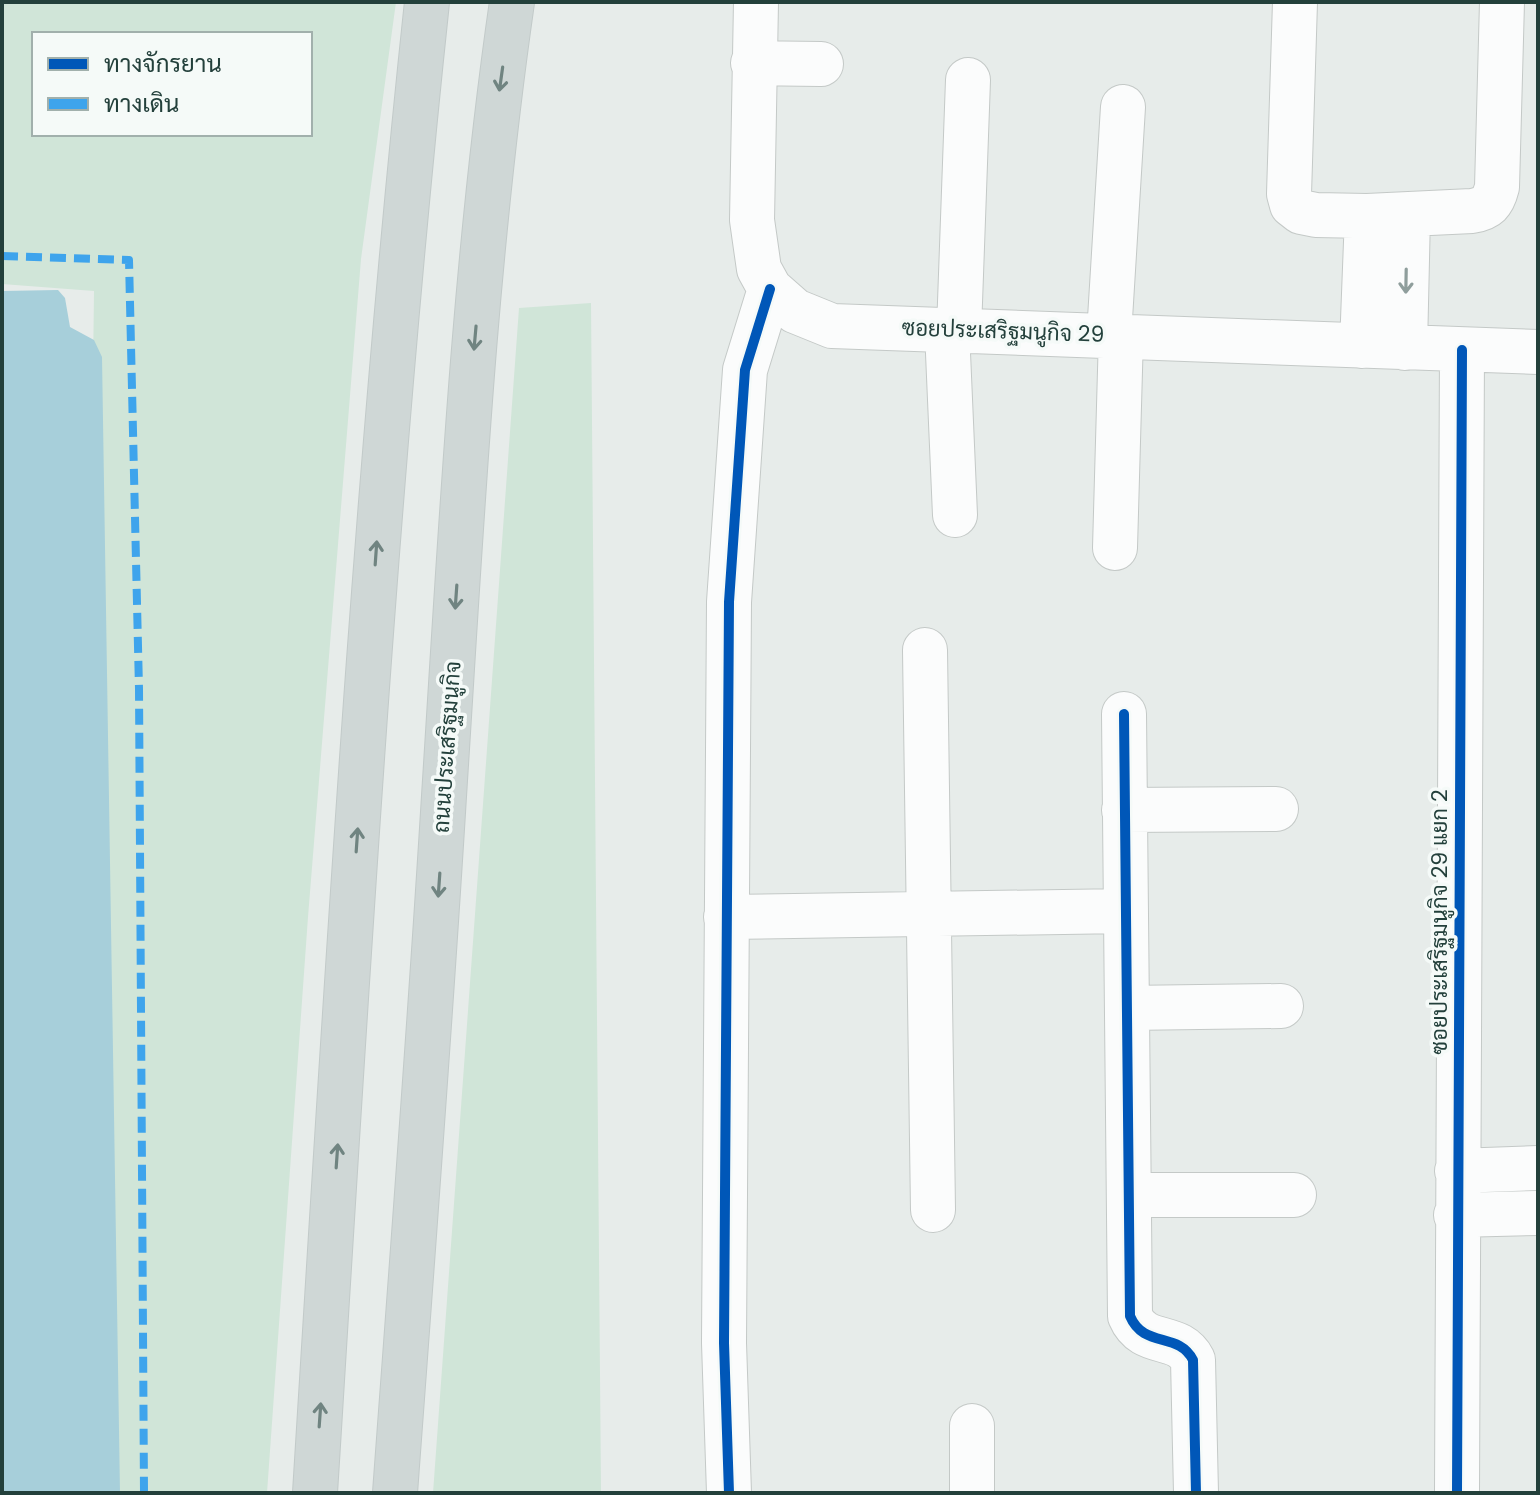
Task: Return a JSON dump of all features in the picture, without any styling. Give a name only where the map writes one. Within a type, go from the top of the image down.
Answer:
[{"type":"main road","points":[[315,1493],[379,514],[406,198],[427,2]]},
{"type":"main road","name":"ถนนประเสริฐมนูกิจ","points":[[395,1493],[479,283],[499,90],[512,2]]},
{"type":"street","points":[[729,1493],[724,1343],[729,602],[745,370],[770,289],[759,269],[752,220],[756,2]]},
{"type":"street","points":[[1295,2],[1289,194],[1292,205],[1301,212],[1316,215],[1387,216],[1472,211],[1485,208],[1494,200],[1497,187],[1502,2]]},
{"type":"street","points":[[753,63],[821,64]]},
{"type":"street","points":[[955,515],[953,330],[968,80]]},
{"type":"street","points":[[1115,548],[1115,335],[1123,107]]},
{"type":"street","points":[[1362,346],[1387,216]]},
{"type":"street","points":[[1387,216],[1405,348]]},
{"type":"street","name":"ซอยประเสริฐมนูกิจ 29","points":[[770,289],[795,311],[832,326],[1538,352]]},
{"type":"street","name":"ซอยประเสริฐมนูกิจ 29 แยก 2","points":[[1457,1493],[1462,350]]},
{"type":"street","points":[[925,650],[933,1210]]},
{"type":"street","points":[[1124,714],[1130,1316],[1134,1327],[1142,1335],[1181,1345],[1193,1360],[1196,1493]]},
{"type":"street","points":[[1124,810],[1276,809]]},
{"type":"street","points":[[726,917],[1126,911]]},
{"type":"street","points":[[1127,1008],[1281,1006]]},
{"type":"street","points":[[1457,1171],[1538,1168]]},
{"type":"street","points":[[1130,1195],[1294,1195]]},
{"type":"street","points":[[1456,1215],[1538,1213]]},
{"type":"street","points":[[972,1426],[972,1493]]},
{"type":"green space","points":[[2,2],[396,2],[361,259],[308,917],[267,1493],[79,1493],[94,291],[2,284]]},
{"type":"green space","points":[[591,303],[601,1493],[433,1493],[519,308]]},
{"type":"water","points":[[58,290],[65,298],[70,327],[94,340],[102,357],[120,1493],[2,1493],[2,291]]},
{"type":"marked path","points":[[2,256],[129,260],[139,689],[144,1493]]},
{"type":"cycle path","points":[[729,1493],[724,1343],[729,602],[745,370],[770,289]]},
{"type":"cycle path","points":[[1457,1493],[1462,350]]},
{"type":"cycle path","points":[[1124,714],[1130,1316],[1144,1333],[1179,1346],[1193,1360],[1196,1493]]}]
